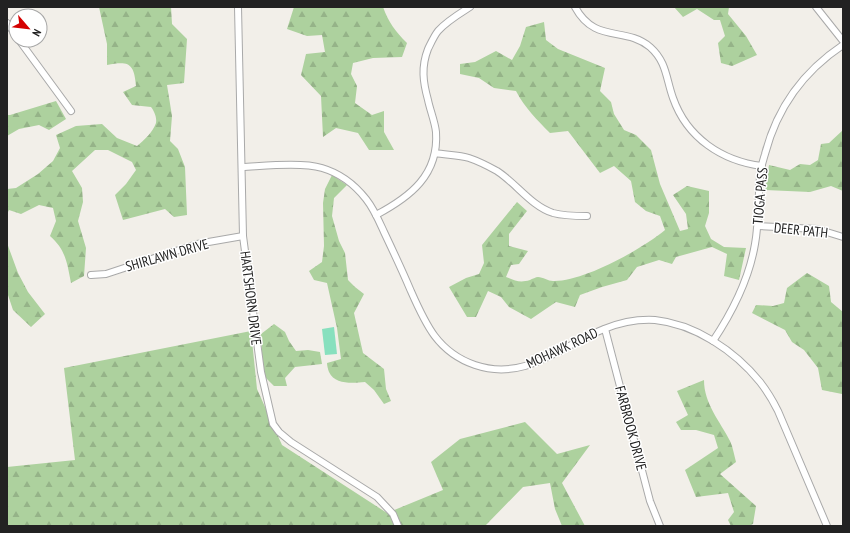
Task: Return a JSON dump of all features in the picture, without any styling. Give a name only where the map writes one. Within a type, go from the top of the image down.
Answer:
[{"type":"street","name":"HARTSHORN DRIVE","points":[[238,7],[243,236],[261,372],[273,424],[291,442],[377,497],[393,514],[398,526]]},
{"type":"street","points":[[376,215],[399,202],[420,184],[430,169],[435,153],[436,131],[424,84],[423,68],[425,57],[438,31],[449,21],[470,7]]},
{"type":"street","points":[[575,7],[583,19],[597,29],[635,38],[649,47],[657,55],[665,69],[677,109],[689,127],[704,142],[731,159],[762,166]]},
{"type":"street","points":[[816,7],[843,40]]},
{"type":"street","name":"TIOGA PASS","points":[[713,341],[730,315],[741,293],[749,269],[758,226],[760,176],[774,126],[792,94],[816,66],[843,45]]},
{"type":"street","points":[[25,48],[71,111]]},
{"type":"street","points":[[435,153],[468,157],[497,171],[541,207],[552,212],[565,215],[587,216]]},
{"type":"street","name":"MOHAWK ROAD","points":[[242,167],[310,165],[322,168],[344,178],[366,199],[376,215],[401,267],[426,325],[444,346],[466,361],[475,365],[493,369],[520,367],[557,354],[605,329],[629,322],[655,320],[692,330],[713,341],[736,357],[749,369],[770,396],[778,411],[827,526]]},
{"type":"street","name":"DEER PATH","points":[[758,226],[817,229],[843,237]]},
{"type":"street","name":"SHIRLAWN DRIVE","points":[[91,275],[106,274],[197,244],[243,236]]},
{"type":"street","name":"FARBROOK DRIVE","points":[[605,329],[650,501],[660,526]]},
{"type":"green space","points":[[99,7],[171,7],[172,24],[187,39],[184,83],[167,85],[172,116],[170,141],[178,149],[185,167],[187,215],[174,217],[165,209],[123,220],[115,195],[126,184],[136,170],[132,162],[108,150],[95,150],[72,171],[82,188],[83,202],[78,221],[86,248],[84,276],[71,283],[63,252],[50,236],[56,221],[53,208],[39,205],[21,214],[9,210],[7,214],[7,189],[16,188],[38,174],[53,161],[60,148],[56,135],[76,126],[102,124],[117,138],[137,146],[153,130],[156,119],[151,107],[132,105],[123,92],[136,86],[132,68],[129,65],[121,63],[107,65],[107,44]]},
{"type":"green space","points":[[294,7],[383,7],[399,35],[407,43],[402,57],[373,58],[353,63],[351,74],[357,86],[355,103],[372,115],[384,111],[384,132],[394,150],[369,150],[358,133],[336,128],[323,137],[321,96],[301,75],[306,54],[325,52],[322,35],[307,36],[287,29]]},
{"type":"green space","points":[[674,7],[729,7],[728,14],[746,36],[757,55],[732,66],[721,63],[718,43],[725,36],[720,20],[714,20],[697,9],[683,17]]},
{"type":"green space","points":[[544,22],[546,40],[558,49],[605,68],[600,91],[611,102],[614,114],[624,130],[636,135],[651,150],[660,184],[680,231],[688,229],[686,214],[673,195],[687,186],[709,191],[709,213],[705,226],[711,239],[724,247],[746,248],[739,280],[724,276],[727,254],[712,247],[676,257],[672,264],[659,260],[637,267],[627,280],[580,295],[575,307],[556,302],[531,319],[509,307],[501,297],[488,291],[476,317],[467,317],[449,287],[466,278],[479,274],[484,263],[482,245],[517,202],[527,211],[509,234],[509,246],[528,251],[519,264],[511,265],[506,277],[518,281],[527,281],[538,277],[553,281],[565,280],[580,276],[627,255],[665,230],[660,216],[646,211],[635,202],[631,181],[614,166],[600,173],[568,131],[550,133],[527,108],[516,91],[494,88],[479,78],[460,74],[460,64],[475,62],[496,51],[512,60],[520,46],[526,27]]},
{"type":"green space","points":[[56,101],[66,119],[49,130],[39,125],[19,129],[7,136],[7,115]]},
{"type":"green space","points":[[843,130],[843,191],[831,186],[810,192],[765,190],[769,165],[790,170],[800,164],[810,165],[818,160],[821,144],[829,143]]},
{"type":"green space","points":[[332,175],[347,185],[334,198],[332,216],[339,241],[345,253],[348,280],[364,294],[354,313],[363,353],[384,369],[386,389],[391,401],[384,404],[374,390],[365,382],[350,383],[340,381],[332,376],[328,368],[327,363],[341,359],[337,328],[327,283],[314,280],[309,271],[322,262],[324,246],[323,203],[325,189]]},
{"type":"green space","points":[[7,243],[18,273],[28,292],[45,314],[31,327],[13,310],[7,292]]},
{"type":"green space","points":[[807,273],[829,286],[831,302],[843,312],[843,397],[842,394],[822,390],[818,368],[804,350],[792,342],[785,330],[752,313],[756,305],[773,306],[784,303],[787,288]]},
{"type":"green space","points":[[274,324],[285,332],[296,351],[308,350],[320,352],[322,364],[295,367],[285,378],[287,386],[274,386],[263,375],[261,334]]},
{"type":"green space","points":[[334,327],[337,354],[325,355],[322,329]]},
{"type":"green space","points":[[251,331],[257,389],[282,445],[387,513],[443,490],[431,462],[460,439],[525,422],[557,454],[590,445],[562,483],[585,526],[562,526],[555,509],[550,483],[523,487],[485,526],[7,526],[7,467],[75,460],[64,368]]},
{"type":"green space","points":[[704,380],[710,405],[730,441],[736,462],[720,474],[756,506],[753,524],[748,526],[731,526],[728,520],[734,512],[728,493],[696,497],[685,470],[718,448],[714,435],[696,430],[681,430],[676,422],[688,415],[677,391]]}]
